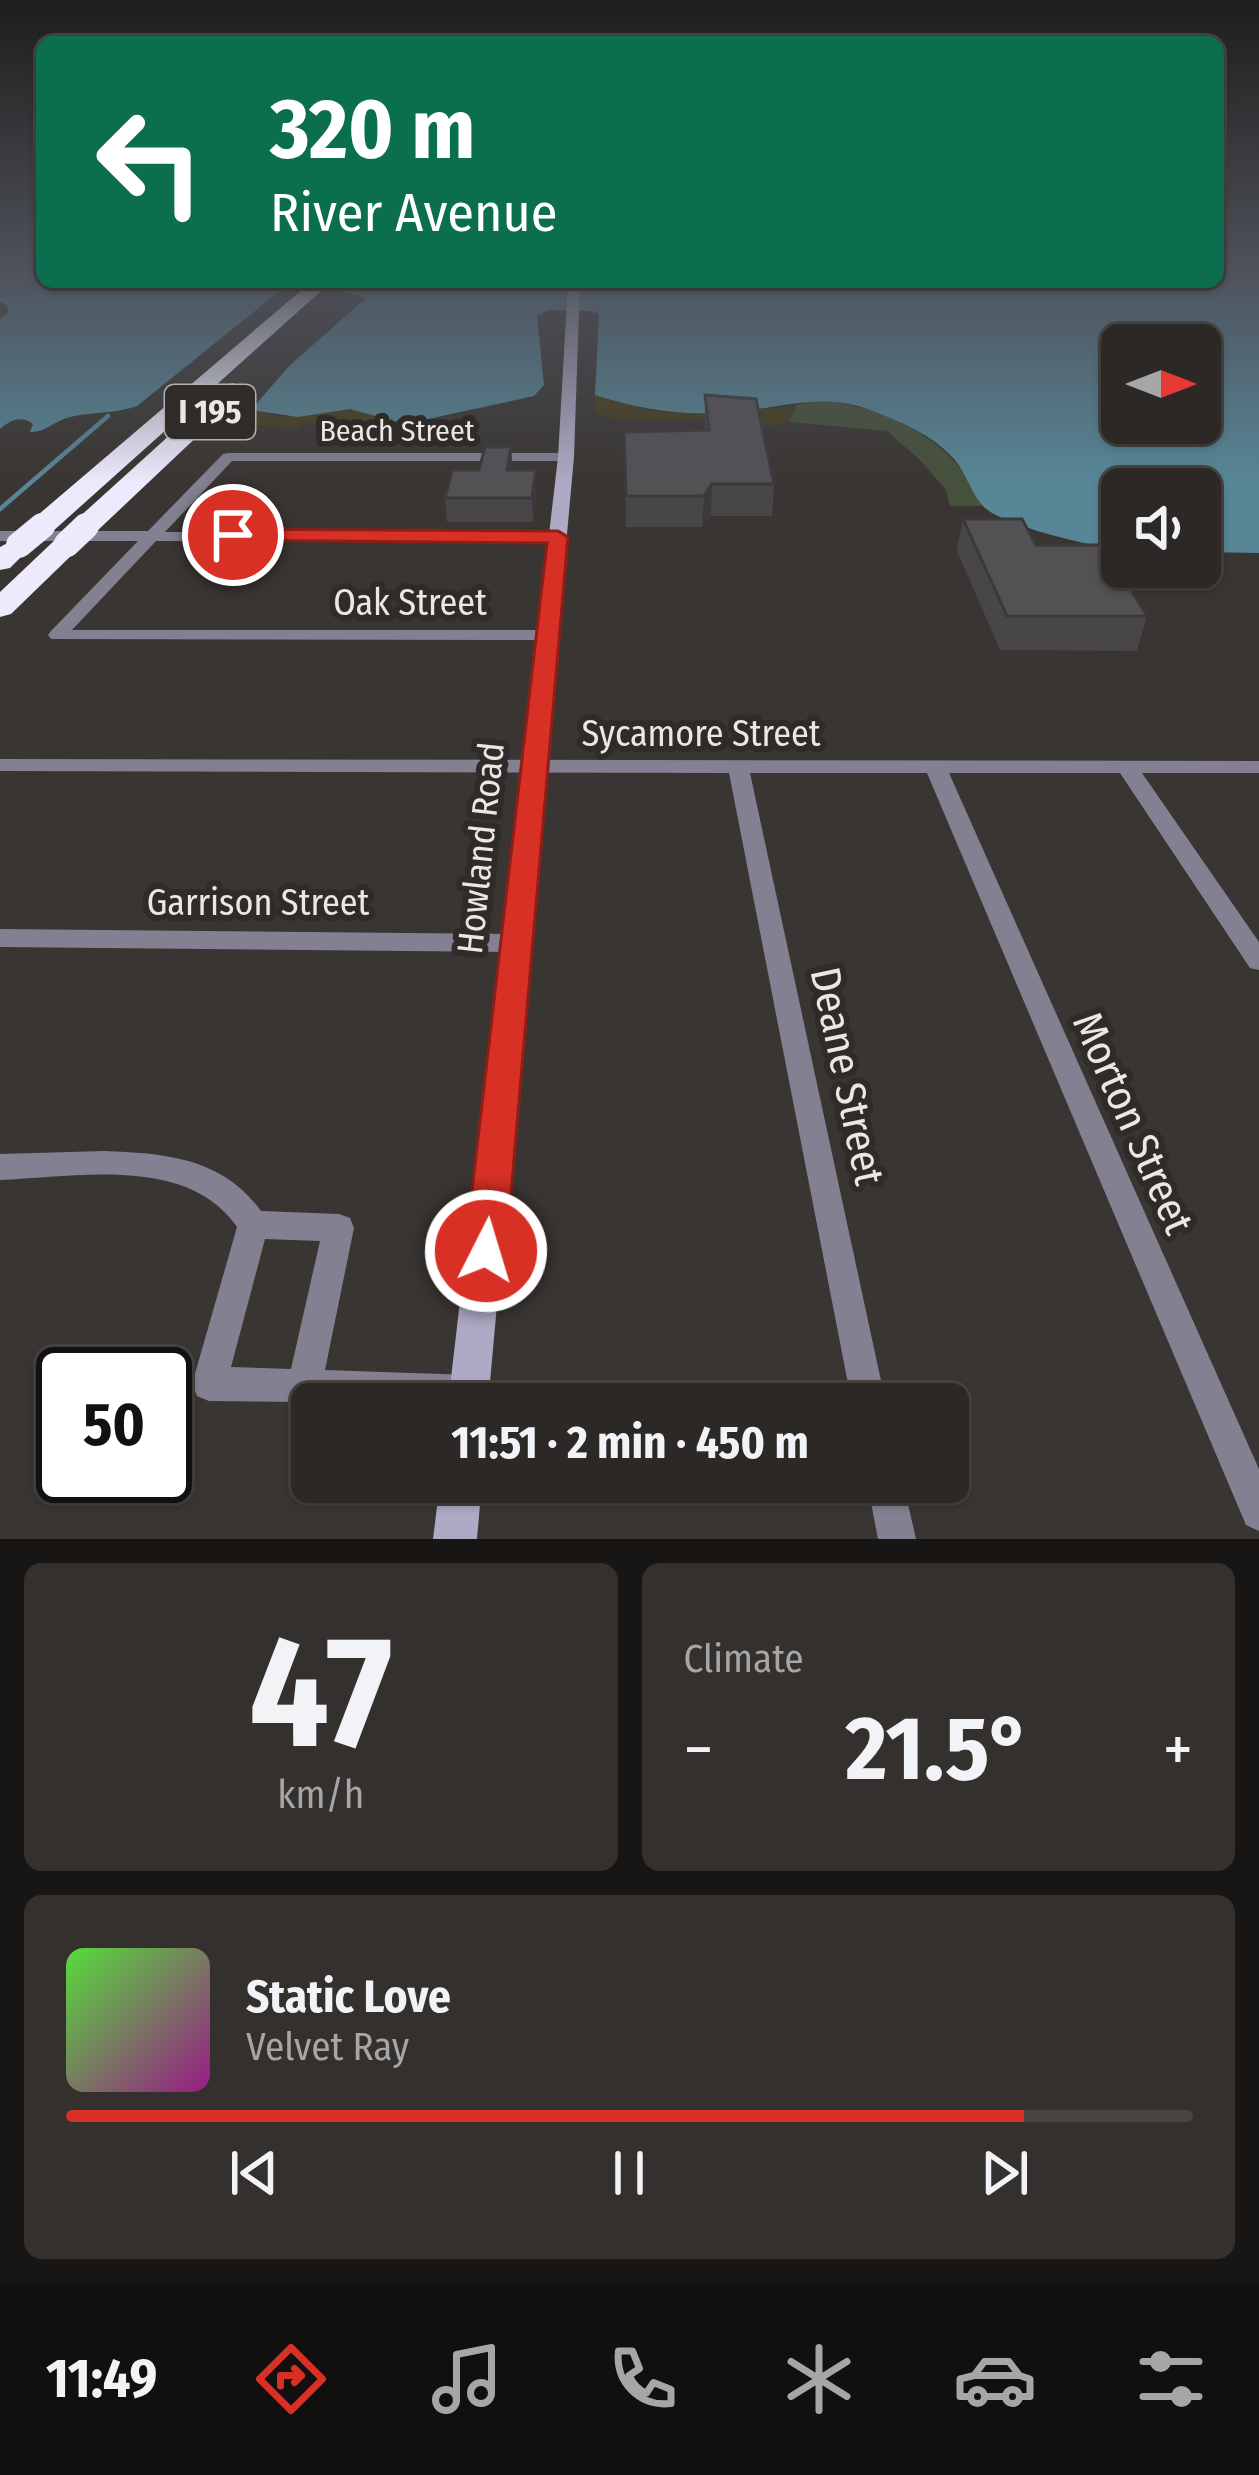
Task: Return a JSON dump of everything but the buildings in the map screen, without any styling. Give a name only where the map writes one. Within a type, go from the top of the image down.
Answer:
[{"type":"highway","name":"I 195","points":[[6,548],[42,526],[263,340]]},
{"type":"highway","name":"I 195","points":[[0,608],[272,340]]},
{"type":"main road","name":"Howland Road","points":[[471,1383],[566,457],[572,340]]},
{"type":"main road","points":[[455,1539],[459,1503]]},
{"type":"street","name":"Beach Street","points":[[153,536],[228,458],[566,457]]},
{"type":"street","points":[[6,548],[153,536],[558,537]]},
{"type":"street","name":"Oak Street","points":[[153,536],[57,635],[548,635]]},
{"type":"street","name":"Sycamore Street","points":[[0,765],[1259,767]]},
{"type":"street","name":"Morton Street","points":[[934,766],[1259,1512]]},
{"type":"street","points":[[1126,766],[1259,961]]},
{"type":"street","name":"Deane Street","points":[[737,767],[865,1383]]},
{"type":"street","name":"Garrison Street","points":[[0,938],[516,943]]},
{"type":"street","points":[[0,1167],[150,1167],[189,1173],[226,1188],[244,1206],[253,1226],[209,1384],[291,1385]]},
{"type":"street","points":[[253,1226],[339,1228],[305,1383]]},
{"type":"street","points":[[889,1503],[897,1539]]},
{"type":"green space","points":[[822,400],[872,411],[918,432],[956,463],[982,506],[950,506],[946,490],[887,431],[789,422],[796,405]]},
{"type":"sand","points":[[595,395],[651,412],[797,408],[789,422],[774,425],[629,419],[595,414]]},
{"type":"sand","points":[[350,409],[393,421],[419,421],[379,433],[305,423],[299,428],[232,425],[251,410],[283,417]]},
{"type":"water","points":[[0,340],[219,340],[137,406],[67,418],[36,432],[30,432],[33,424],[29,421],[12,421],[0,429]]},
{"type":"water","points":[[319,340],[539,340],[544,385],[534,396],[419,421],[393,421],[350,409],[298,417],[251,410]]},
{"type":"water","points":[[598,340],[1101,340],[1101,444],[1221,444],[1221,340],[1259,340],[1259,553],[1221,552],[1221,468],[1101,468],[1101,546],[992,513],[982,505],[958,464],[936,442],[867,409],[833,402],[731,412],[646,408],[595,395]]},
{"type":"waterway","points":[[0,509],[108,416]]},
{"type":"route","points":[[233,535],[558,537],[486,1251]]}]
